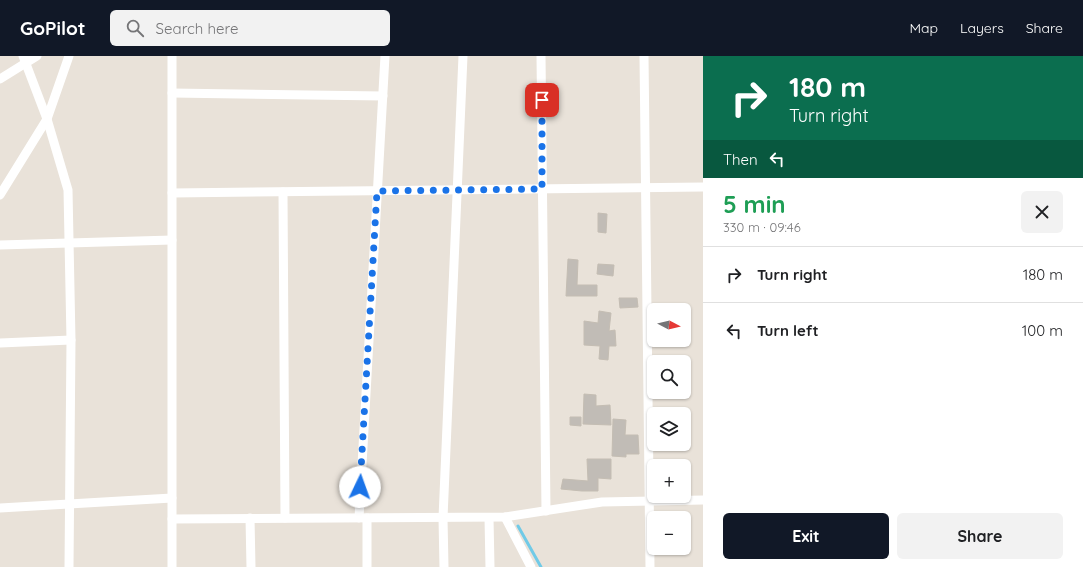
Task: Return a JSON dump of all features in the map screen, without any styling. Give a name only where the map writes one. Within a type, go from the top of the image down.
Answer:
[{"type":"street","points":[[0,79],[24,60],[37,56]]},
{"type":"street","points":[[0,195],[47,119],[69,56]]},
{"type":"street","points":[[172,56],[172,567]]},
{"type":"street","points":[[367,567],[363,518],[377,191],[385,56]]},
{"type":"street","points":[[444,567],[443,518],[463,56]]},
{"type":"street","points":[[541,56],[546,511]]},
{"type":"street","points":[[644,56],[648,459]]},
{"type":"street","points":[[24,60],[47,119],[68,190],[71,340],[69,567]]},
{"type":"street","points":[[172,93],[383,96]]},
{"type":"street","points":[[172,193],[703,187]]},
{"type":"street","points":[[283,192],[285,518]]},
{"type":"street","points":[[0,245],[172,240]]},
{"type":"street","points":[[0,343],[71,340]]},
{"type":"street","points":[[0,508],[172,498]]},
{"type":"street","points":[[172,519],[489,518],[505,517],[602,502],[647,500]]},
{"type":"street","points":[[691,500],[703,500]]},
{"type":"street","points":[[648,503],[650,567]]},
{"type":"street","points":[[505,517],[531,567]]},
{"type":"street","points":[[250,518],[251,567]]},
{"type":"street","points":[[489,518],[490,567]]},
{"type":"building","points":[[598,213],[607,214],[606,233],[598,232]]},
{"type":"building","points":[[568,259],[578,260],[577,285],[597,285],[597,296],[566,296]]},
{"type":"building","points":[[598,264],[614,265],[613,276],[597,274]]},
{"type":"building","points":[[619,298],[637,298],[638,307],[620,308]]},
{"type":"building","points":[[599,311],[611,313],[609,331],[615,330],[616,346],[609,346],[608,360],[599,359],[600,346],[584,345],[584,321],[598,323]]},
{"type":"building","points":[[584,394],[596,395],[596,406],[610,405],[611,425],[583,424]]},
{"type":"building","points":[[570,417],[581,417],[581,426],[570,425]]},
{"type":"building","points":[[613,419],[626,420],[625,435],[638,435],[639,454],[626,454],[626,457],[612,456]]},
{"type":"building","points":[[587,459],[611,459],[611,479],[598,478],[598,491],[561,489],[563,479],[588,481]]},
{"type":"waterway","points":[[518,526],[541,567]]},
{"type":"route","points":[[360,487],[377,191],[542,189],[542,100]]}]
